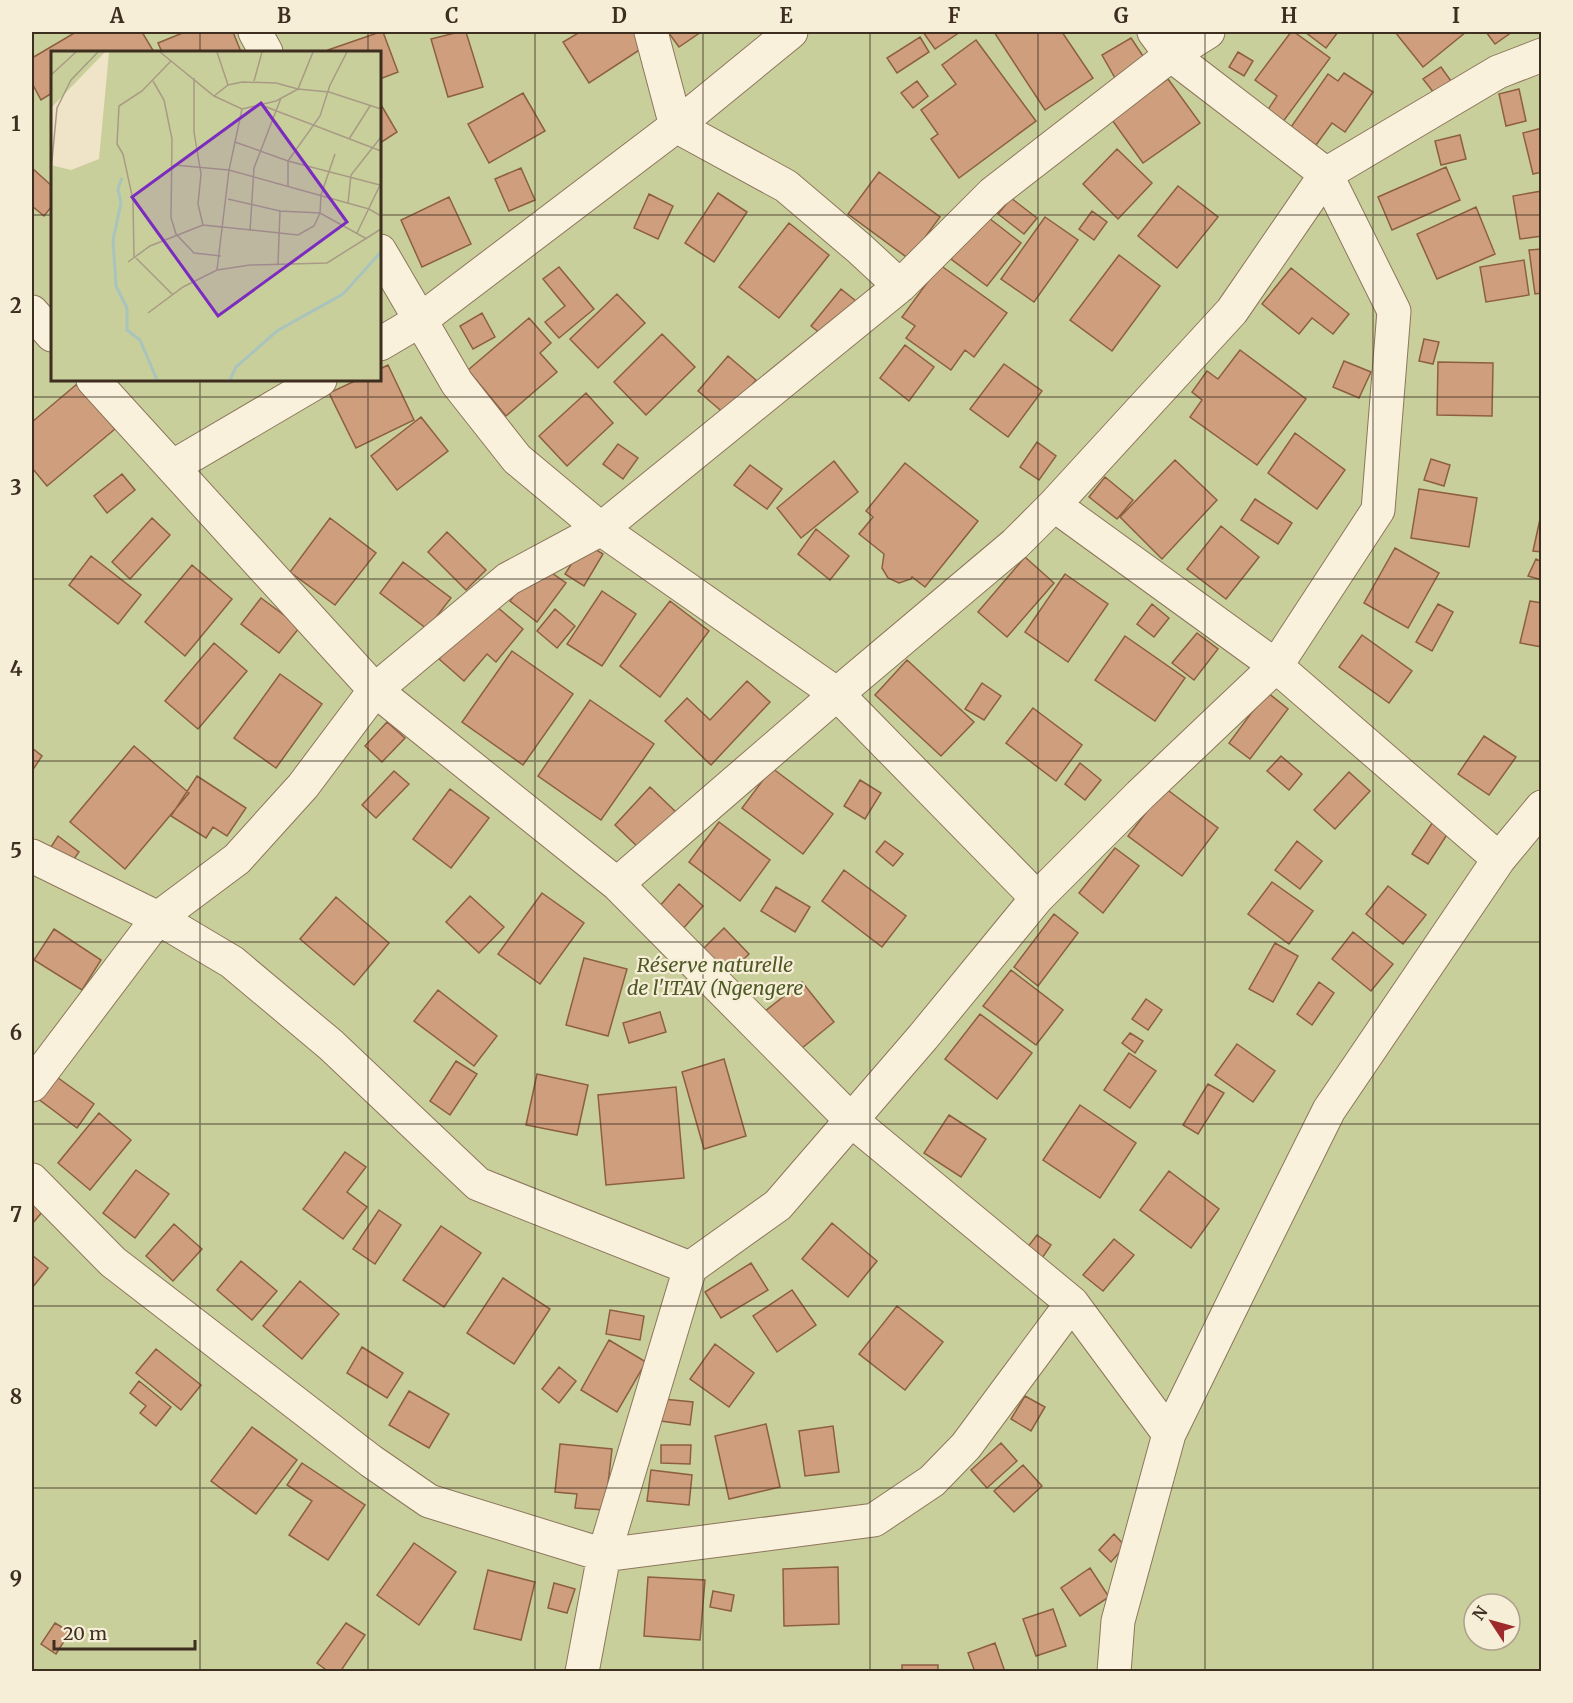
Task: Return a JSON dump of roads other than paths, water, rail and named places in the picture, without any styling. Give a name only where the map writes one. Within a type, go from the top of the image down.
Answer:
[{"type":"street","points":[[255,32],[265,51]]},
{"type":"street","points":[[651,32],[676,126],[786,186],[900,286]]},
{"type":"street","points":[[381,343],[419,321],[676,126],[791,32]]},
{"type":"street","points":[[32,1085],[158,918],[237,859],[303,786],[375,690],[508,579],[601,529],[900,286],[993,193],[1163,43],[1208,32]]},
{"type":"street","points":[[582,1671],[604,1554],[690,1268],[778,1205],[1037,898],[1140,795],[1276,666],[1378,510],[1394,311],[1326,174],[1163,43]]},
{"type":"street","points":[[617,884],[1015,544],[1054,505],[1232,311],[1326,174],[1498,72],[1542,55]]},
{"type":"street","points":[[381,253],[457,383],[517,459],[601,529],[837,694],[1037,898]]},
{"type":"street","points":[[32,312],[51,334]]},
{"type":"street","points":[[94,381],[375,690],[617,884],[850,1120],[1072,1303],[1169,1434]]},
{"type":"street","points":[[172,467],[318,381]]},
{"type":"street","points":[[1054,505],[1276,666],[1499,859]]},
{"type":"street","points":[[1114,1671],[1118,1621],[1169,1434],[1329,1110],[1499,859],[1542,807]]},
{"type":"street","points":[[32,856],[158,918],[232,962],[331,1045],[478,1184],[690,1268]]},
{"type":"street","points":[[32,1180],[113,1262],[371,1461],[429,1501],[604,1554],[874,1520],[932,1481],[966,1446],[1072,1303]]},
{"type":"park label","name":"Réserve naturelle de l'ITAV (Ngengere","points":[[715,976]]}]
